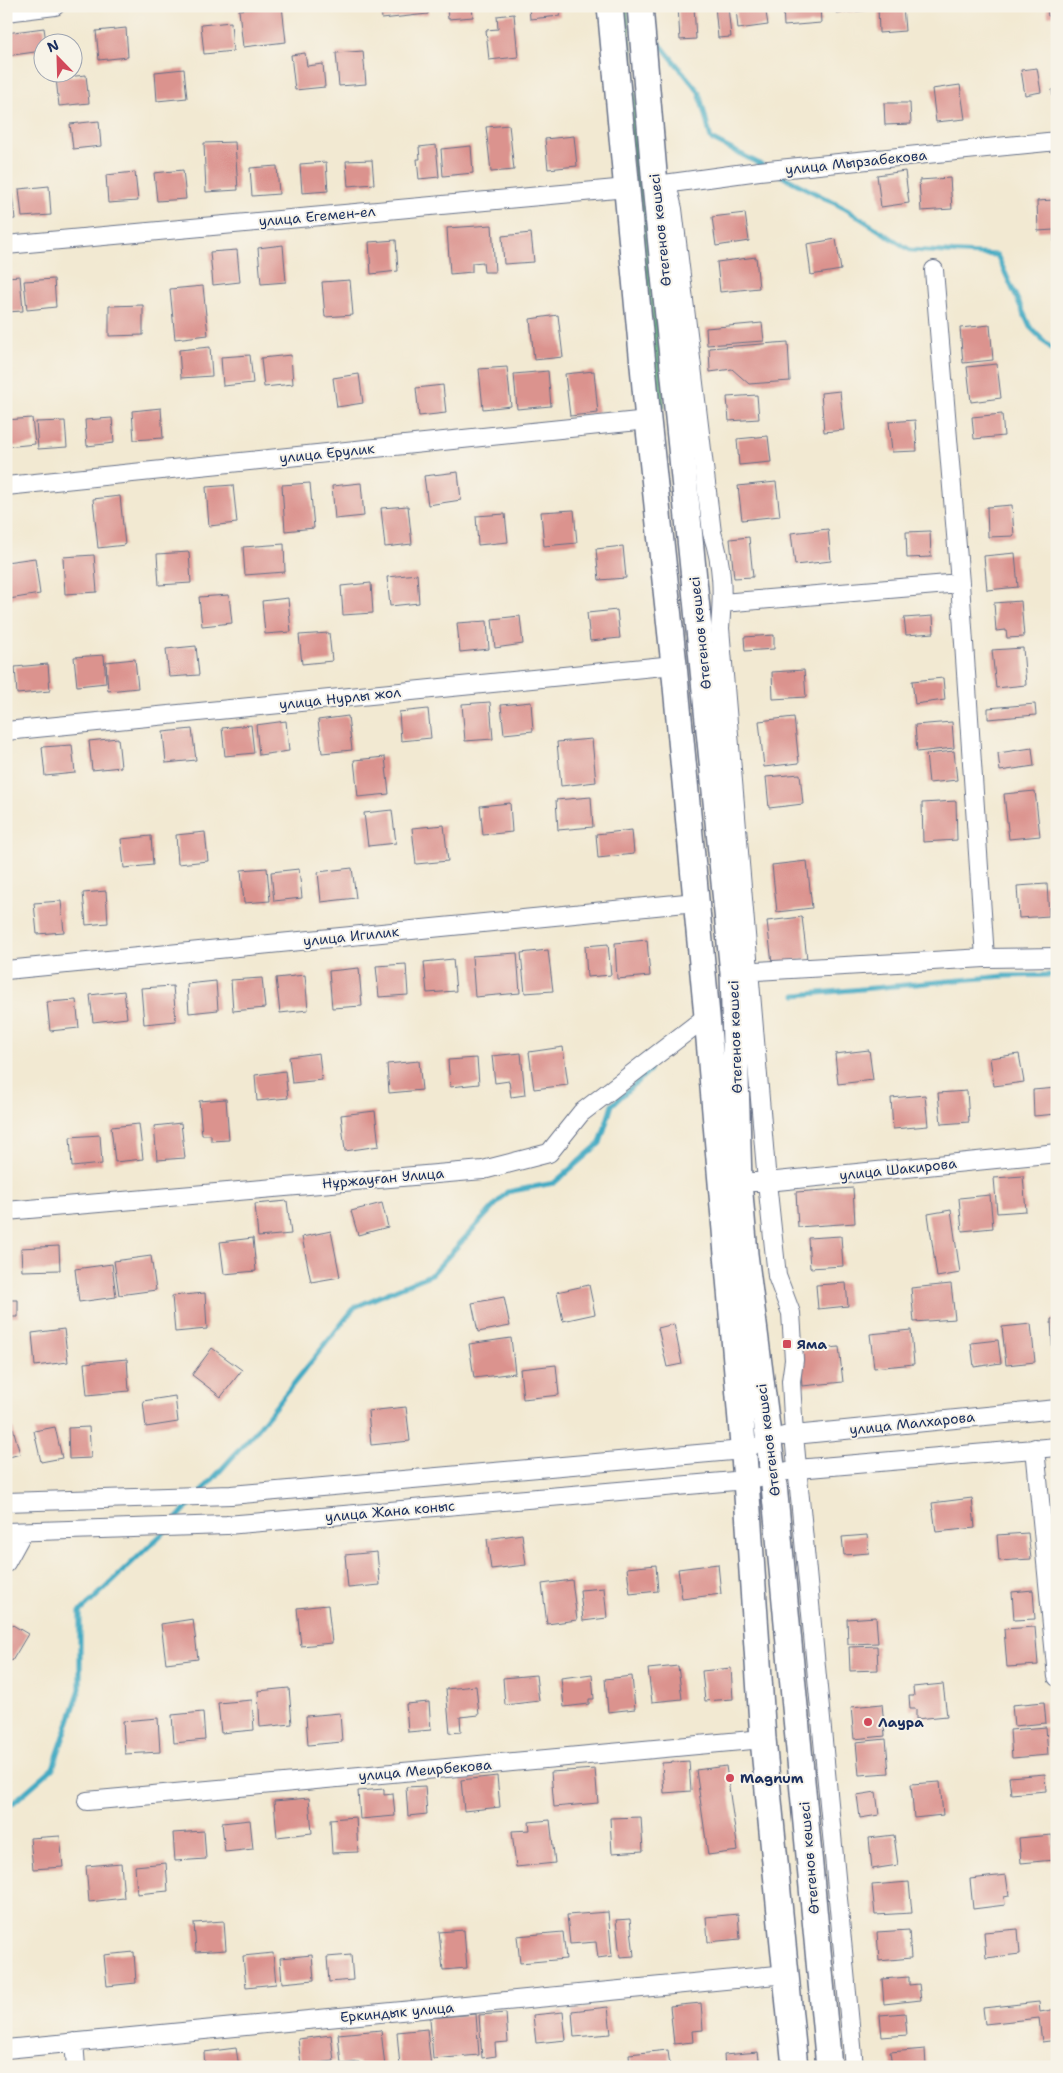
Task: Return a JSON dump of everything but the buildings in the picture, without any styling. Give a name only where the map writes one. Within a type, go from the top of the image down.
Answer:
[{"type":"main road","name":"Өтегенов көшесі","points":[[610,6],[648,420],[674,665],[707,1016],[744,1450],[763,1739],[795,2067]]},
{"type":"main road","name":"Өтегенов көшесі","points":[[640,6],[661,185],[714,769],[742,972],[739,1182],[745,1254],[773,1474],[829,2067]]},
{"type":"main road","points":[[684,773],[714,769]]},
{"type":"street","points":[[6,12],[55,6]]},
{"type":"street","name":"улица Мырзабекова","points":[[661,185],[759,171],[1057,142]]},
{"type":"street","points":[[661,185],[673,209],[712,533],[720,557],[722,603],[720,628],[742,972],[777,1276],[791,1313],[794,1360],[791,1381],[794,1435],[854,2067]]},
{"type":"street","name":"улица Егемен-ел","points":[[6,245],[627,188]]},
{"type":"street","points":[[934,270],[960,583],[985,958]]},
{"type":"street","name":"улица Ерулик","points":[[6,486],[648,420]]},
{"type":"street","points":[[722,603],[960,583]]},
{"type":"street","name":"улица Нурлы жол","points":[[6,731],[674,665]]},
{"type":"street","name":"улица Игилик","points":[[6,970],[696,902]]},
{"type":"street","points":[[742,972],[985,958],[1057,957]]},
{"type":"street","name":"Нұржауған Улица","points":[[6,1211],[483,1170],[550,1153],[581,1113],[707,1016]]},
{"type":"street","name":"улица Шакирова","points":[[739,1182],[767,1182],[1057,1153]]},
{"type":"street","name":"улица Малхарова","points":[[768,1438],[1057,1409]]},
{"type":"street","points":[[6,1502],[231,1495],[744,1450],[768,1438]]},
{"type":"street","points":[[773,1474],[797,1470],[1057,1447]]},
{"type":"street","points":[[1035,1448],[1057,1677]]},
{"type":"street","name":"улица Жана коныс","points":[[14,1532],[92,1531],[227,1525],[746,1480],[773,1474]]},
{"type":"street","points":[[6,1563],[14,1532]]},
{"type":"street","name":"улица Меирбекова","points":[[87,1801],[763,1739]]},
{"type":"street","name":"Еркиндык улица","points":[[6,2049],[787,1974]]},
{"type":"street","points":[[74,2042],[76,2067]]},
{"type":"green space","points":[[618,6],[628,6],[665,408],[656,408]]},
{"type":"waterway","points":[[651,33],[699,92],[711,139],[762,165]]},
{"type":"waterway","points":[[780,175],[844,208],[910,250],[997,255],[1030,327],[1057,354]]},
{"type":"waterway","points":[[796,995],[1004,976],[1057,975]]},
{"type":"waterway","points":[[202,1491],[255,1432],[355,1307],[432,1274],[507,1192],[554,1183],[600,1143],[612,1105],[650,1070]]},
{"type":"waterway","points":[[173,1522],[193,1501]]},
{"type":"waterway","points":[[6,1809],[53,1768],[80,1689],[80,1612],[164,1532]]},
{"type":"place","name":"Яма","points":[[787,1344]]},
{"type":"place","name":"Лаура","points":[[868,1722]]},
{"type":"place","name":"Magnum","points":[[730,1778]]}]
